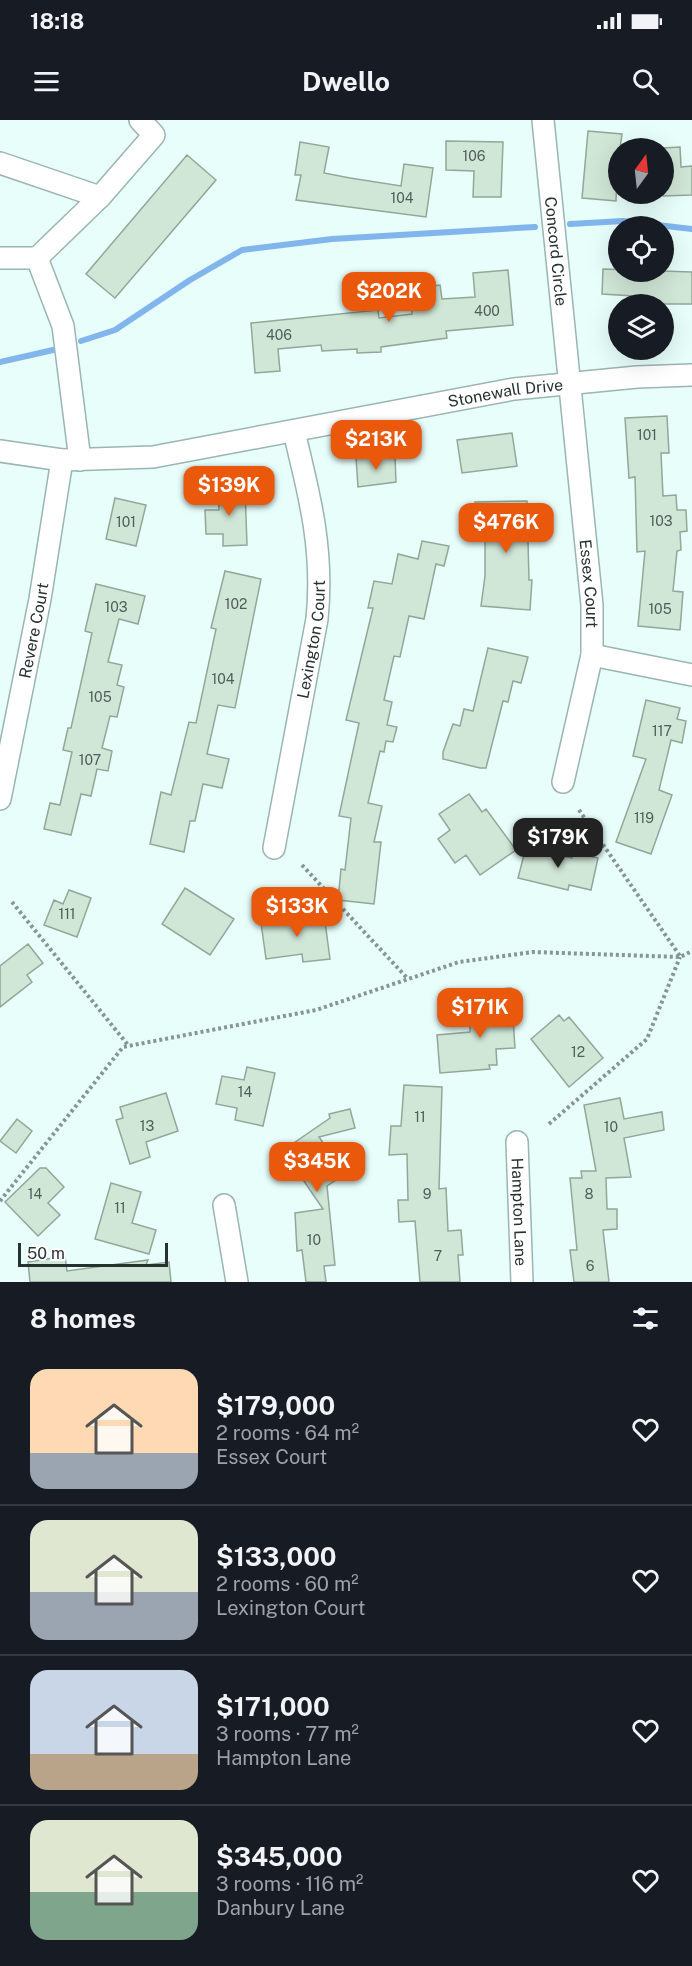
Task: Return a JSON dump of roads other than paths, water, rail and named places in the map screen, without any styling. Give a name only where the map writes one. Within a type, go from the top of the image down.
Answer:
[{"type":"street","points":[[0,258],[37,258],[100,197],[154,135],[140,120]]},
{"type":"street","name":"Concord Circle","points":[[543,120],[571,383]]},
{"type":"street","points":[[0,163],[100,197]]},
{"type":"street","name":"Revere Court","points":[[0,799],[40,599],[71,460],[63,326],[37,258]]},
{"type":"street","name":"Stonewall Drive","points":[[0,451],[71,460],[172,454],[514,389],[692,375]]},
{"type":"street","name":"Essex Court","points":[[563,782],[592,655],[592,605],[571,383]]},
{"type":"street","name":"Lexington Court","points":[[274,848],[317,619],[320,589],[314,515],[294,432]]},
{"type":"street","points":[[592,655],[692,675]]},
{"type":"street","name":"Hampton Lane","points":[[517,1142],[522,1282]]},
{"type":"street","points":[[224,1205],[237,1282]]},
{"type":"waterway","points":[[570,224],[623,221],[692,229]]},
{"type":"waterway","points":[[81,341],[115,330],[190,280],[242,250],[332,239],[535,227]]},
{"type":"waterway","points":[[0,362],[53,350]]}]
